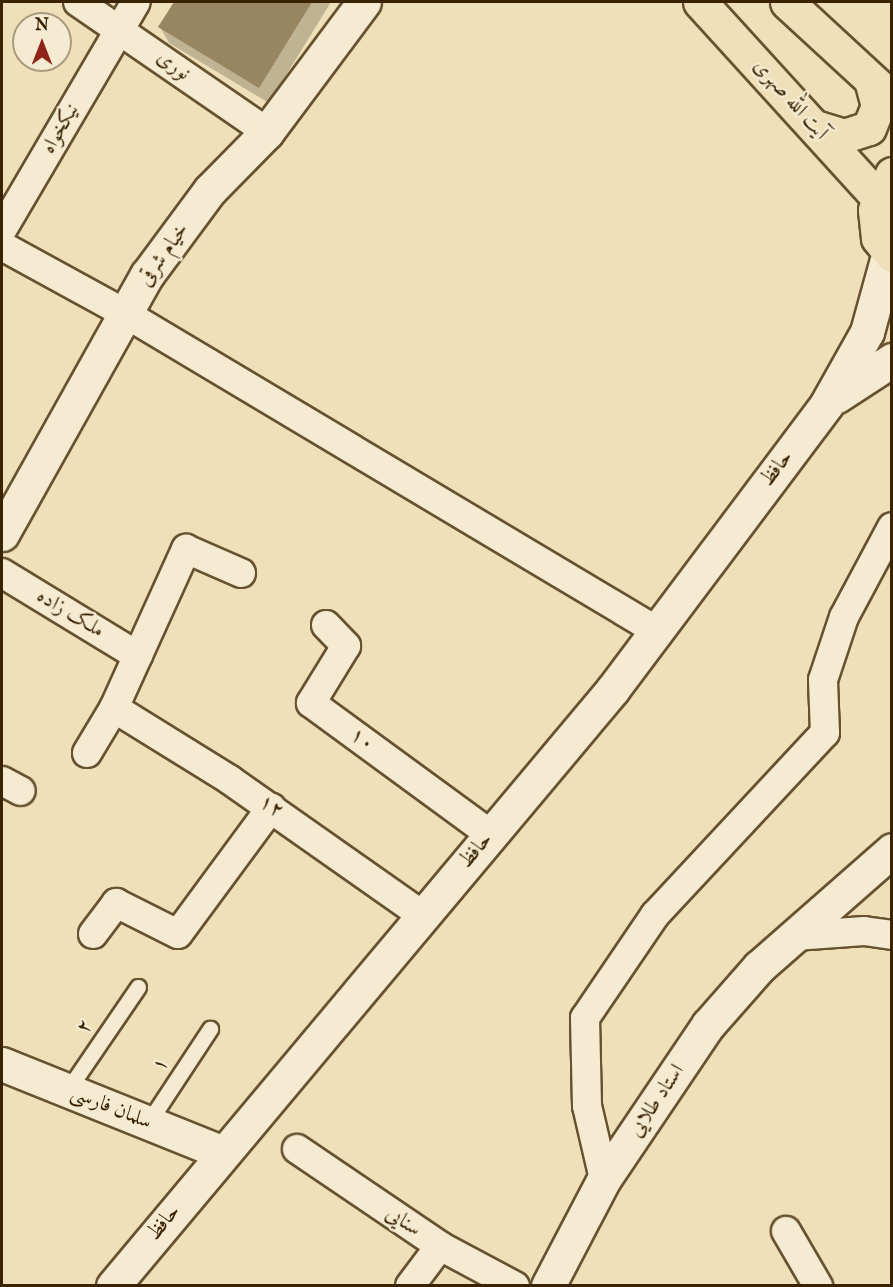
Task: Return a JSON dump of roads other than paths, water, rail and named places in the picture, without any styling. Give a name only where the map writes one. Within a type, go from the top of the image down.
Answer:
[{"type":"main road","name":"آیت الله صهری","points":[[700,2],[815,127],[885,187]]},
{"type":"main road","points":[[787,2],[881,90],[870,128],[844,136],[815,127]]},
{"type":"main road","points":[[885,187],[878,238],[890,253]]},
{"type":"street","name":"نوری","points":[[78,2],[120,28],[267,132]]},
{"type":"street","name":"نیکخواه","points":[[2,230],[136,2]]},
{"type":"street","name":"خیام شرقی","points":[[2,534],[126,314],[210,190],[267,132],[364,2]]},
{"type":"street","points":[[2,246],[126,314],[657,631]]},
{"type":"street","points":[[826,405],[867,332],[890,253]]},
{"type":"street","points":[[826,405],[891,360]]},
{"type":"street","name":"حافظ","points":[[113,1286],[221,1152],[490,834],[657,631],[826,405]]},
{"type":"street","points":[[604,1179],[587,1106],[585,1018],[655,915],[825,733],[823,680],[844,616],[888,543]]},
{"type":"street","points":[[87,753],[114,708],[186,549],[241,573]]},
{"type":"street","name":"ملک زاده","points":[[2,573],[138,656]]},
{"type":"street","name":"۱۰","points":[[326,626],[346,646],[311,703],[490,834]]},
{"type":"street","name":"۱۲","points":[[114,708],[271,808],[422,915]]},
{"type":"street","points":[[93,934],[116,903],[178,934],[271,808]]},
{"type":"street","name":"استاد طلایی","points":[[548,1286],[604,1179],[708,1025],[759,967],[891,850]]},
{"type":"street","name":"استاد طلایی","points":[[795,936],[891,866]]},
{"type":"street","points":[[795,936],[864,931],[891,935]]},
{"type":"street","name":"سلمان فارسی","points":[[2,1064],[221,1152]]},
{"type":"street","name":"سنایی","points":[[297,1149],[440,1246],[515,1286]]},
{"type":"street","points":[[786,1231],[818,1286]]},
{"type":"street","points":[[410,1286],[440,1246]]},
{"type":"lane","name":"۲","points":[[67,1091],[138,987]]},
{"type":"lane","name":"۱","points":[[148,1123],[210,1029]]}]
